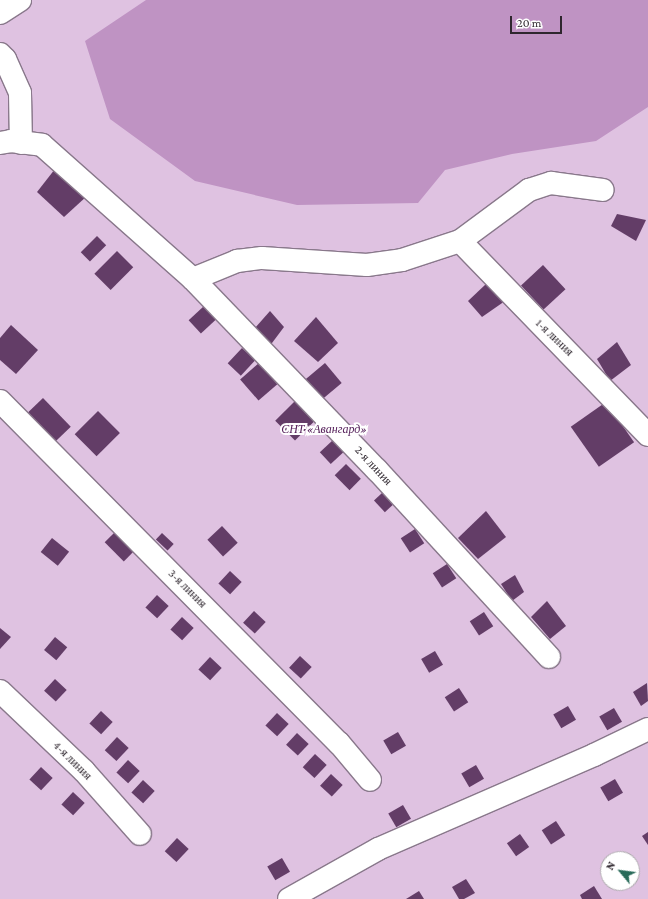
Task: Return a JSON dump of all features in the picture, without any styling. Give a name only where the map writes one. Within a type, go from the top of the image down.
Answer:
[{"type":"street","points":[[0,54],[5,60],[20,93],[10,143]]},
{"type":"street","name":"2-я линия","points":[[10,143],[42,145],[193,280],[377,470],[550,657]]},
{"type":"street","points":[[193,280],[237,261],[262,258],[367,265],[402,260],[460,241],[529,190],[551,183],[603,190]]},
{"type":"street","name":"1-я линия","points":[[460,241],[648,435]]},
{"type":"street","name":"3-я линия","points":[[0,400],[339,743],[370,780]]},
{"type":"street","name":"4-я линия","points":[[0,692],[84,771],[140,834]]},
{"type":"street","points":[[289,899],[378,849],[594,755],[648,729]]},
{"type":"green space","name":"СНТ «Авангард»","points":[[0,0],[648,0],[648,899],[0,899]]},
{"type":"shaded area","points":[[146,0],[648,0],[648,107],[596,141],[512,154],[445,170],[418,203],[297,205],[195,181],[110,119],[85,41]]},
{"type":"building","points":[[55,169],[87,196],[64,217],[37,192]]},
{"type":"building","points":[[617,214],[646,220],[636,241],[611,226]]},
{"type":"building","points":[[97,236],[106,245],[90,261],[81,252]]},
{"type":"building","points":[[117,251],[133,267],[111,290],[94,274]]},
{"type":"building","points":[[543,265],[566,289],[544,310],[521,285]]},
{"type":"building","points":[[486,284],[505,301],[482,317],[468,301]]},
{"type":"building","points":[[204,306],[216,319],[201,333],[189,320]]},
{"type":"building","points":[[270,311],[284,327],[269,347],[255,328]]},
{"type":"building","points":[[316,317],[338,343],[318,362],[294,341]]},
{"type":"building","points":[[11,325],[38,350],[16,374],[0,360],[0,338]]},
{"type":"building","points":[[617,342],[631,365],[610,381],[597,359]]},
{"type":"building","points":[[242,348],[255,360],[241,376],[228,363]]},
{"type":"building","points":[[259,363],[277,384],[259,401],[240,379]]},
{"type":"building","points":[[325,363],[342,383],[319,402],[302,382]]},
{"type":"building","points":[[43,398],[71,427],[56,441],[28,413]]},
{"type":"building","points":[[295,401],[315,421],[295,441],[275,421]]},
{"type":"building","points":[[606,402],[634,442],[599,467],[571,427]]},
{"type":"building","points":[[98,411],[120,433],[97,456],[75,434]]},
{"type":"building","points":[[333,440],[344,452],[331,464],[320,452]]},
{"type":"building","points":[[346,464],[361,479],[350,490],[335,475]]},
{"type":"building","points":[[382,493],[393,505],[385,512],[374,501]]},
{"type":"building","points":[[486,511],[506,537],[478,559],[458,538]]},
{"type":"building","points":[[222,526],[238,543],[223,556],[207,540]]},
{"type":"building","points":[[415,529],[424,543],[410,553],[401,538]]},
{"type":"building","points":[[116,531],[135,550],[124,561],[105,542]]},
{"type":"building","points":[[162,533],[174,544],[168,550],[156,540]]},
{"type":"building","points":[[52,538],[69,552],[58,566],[41,552]]},
{"type":"building","points":[[447,564],[456,578],[442,588],[433,573]]},
{"type":"building","points":[[230,571],[242,582],[230,594],[218,583]]},
{"type":"building","points":[[515,575],[524,592],[512,601],[501,584]]},
{"type":"building","points":[[157,595],[169,606],[157,618],[145,607]]},
{"type":"building","points":[[547,601],[566,626],[550,639],[531,617]]},
{"type":"building","points":[[254,611],[266,622],[255,634],[243,623]]},
{"type":"building","points":[[484,612],[493,626],[479,636],[470,621]]},
{"type":"building","points":[[182,617],[194,628],[182,640],[170,629]]},
{"type":"building","points":[[0,628],[11,637],[0,649]]},
{"type":"building","points":[[55,637],[67,647],[56,660],[44,650]]},
{"type":"building","points":[[435,651],[443,665],[429,673],[421,659]]},
{"type":"building","points":[[300,656],[312,667],[301,679],[289,668]]},
{"type":"building","points":[[210,657],[222,668],[210,680],[198,669]]},
{"type":"building","points":[[55,679],[67,690],[56,702],[44,691]]},
{"type":"building","points":[[647,683],[648,701],[641,706],[633,692]]},
{"type":"building","points":[[459,688],[468,702],[454,712],[445,697]]},
{"type":"building","points":[[568,706],[576,720],[561,728],[553,714]]},
{"type":"building","points":[[614,708],[622,722],[607,730],[599,716]]},
{"type":"building","points":[[101,711],[113,722],[101,734],[89,723]]},
{"type":"building","points":[[277,713],[289,724],[277,736],[265,725]]},
{"type":"building","points":[[398,732],[406,746],[391,754],[383,740]]},
{"type":"building","points":[[297,733],[309,744],[298,756],[286,745]]},
{"type":"building","points":[[117,737],[129,748],[116,761],[105,750]]},
{"type":"building","points":[[315,754],[327,765],[314,778],[303,767]]},
{"type":"building","points":[[128,760],[140,771],[128,783],[116,772]]},
{"type":"building","points":[[476,765],[484,779],[469,787],[461,774]]},
{"type":"building","points":[[41,767],[53,778],[41,790],[29,779]]},
{"type":"building","points":[[331,774],[343,785],[332,797],[320,786]]},
{"type":"building","points":[[615,779],[623,793],[608,801],[600,788]]},
{"type":"building","points":[[143,780],[155,791],[143,803],[131,792]]},
{"type":"building","points":[[73,792],[85,803],[73,815],[61,804]]},
{"type":"building","points":[[403,805],[411,819],[396,827],[388,814]]},
{"type":"building","points":[[556,821],[565,835],[551,845],[542,830]]},
{"type":"building","points":[[648,832],[648,845],[642,836]]},
{"type":"building","points":[[520,834],[529,847],[516,856],[507,843]]},
{"type":"building","points":[[177,838],[189,849],[176,862],[165,851]]},
{"type":"building","points":[[282,858],[290,872],[275,880],[267,866]]},
{"type":"building","points":[[466,879],[475,893],[464,899],[459,899],[452,887]]},
{"type":"building","points":[[594,886],[602,899],[582,899],[580,895]]},
{"type":"building","points":[[419,891],[424,899],[406,899]]}]
